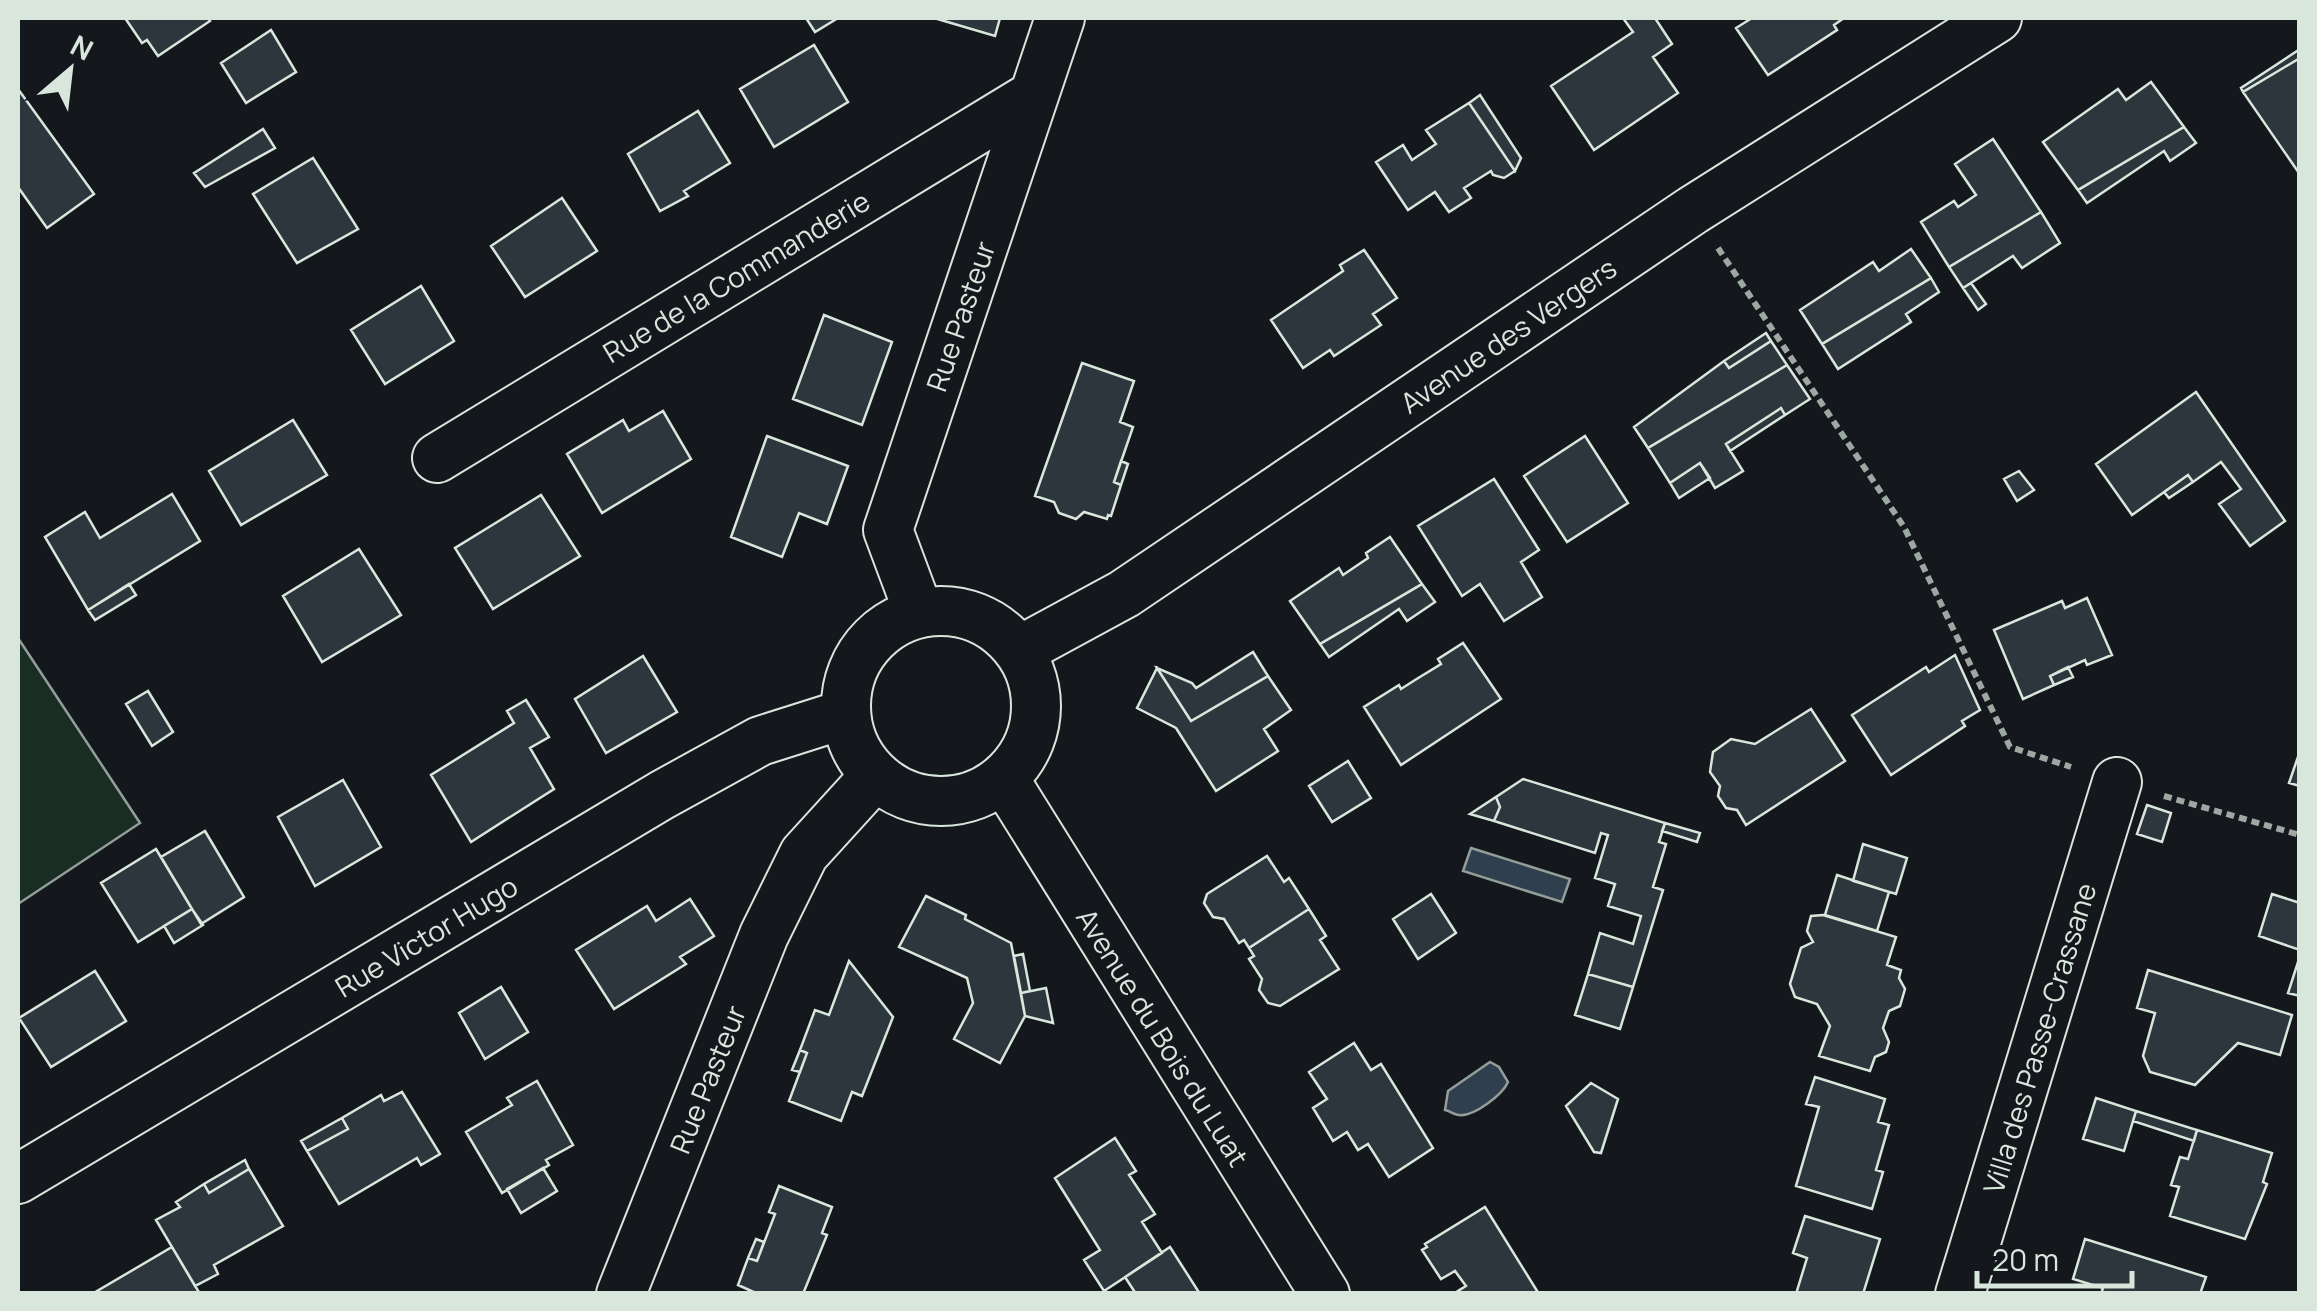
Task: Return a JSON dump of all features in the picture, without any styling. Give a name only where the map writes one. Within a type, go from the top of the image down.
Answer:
[{"type":"street","name":"Rue Pasteur","points":[[918,613],[888,530],[1060,18]]},
{"type":"street","name":"Avenue des Vergers","points":[[1018,651],[1124,594],[1693,210],[1997,18]]},
{"type":"street","name":"Rue de la Commanderie","points":[[437,458],[1034,95]]},
{"type":"street","points":[[947,611],[974,616],[999,630],[1018,651],[1032,676],[1036,704],[1033,732],[1022,757],[1004,779],[966,798],[925,801],[898,792],[875,776],[860,758],[845,714],[847,687],[856,662],[872,640],[893,623],[918,613],[947,611]]},
{"type":"street","name":"Rue Victor Hugo","points":[[18,1179],[662,795],[760,742],[845,714]]},
{"type":"street","name":"Rue Pasteur","points":[[621,1294],[764,935],[804,854],[875,776]]},
{"type":"street","name":"Avenue du Bois du Luat","points":[[1004,779],[1325,1294]]},
{"type":"street","name":"Villa des Passe-Crassane","points":[[1960,1294],[2117,782]]},
{"type":"path","points":[[1693,210],[1904,527],[2010,747],[2300,835]]},
{"type":"green space","points":[[18,638],[140,823],[18,904]]},
{"type":"water","points":[[1471,848],[1570,879],[1562,902],[1463,871]]},
{"type":"water","points":[[1490,1062],[1499,1067],[1508,1082],[1500,1093],[1465,1115],[1445,1110],[1448,1091]]},
{"type":"building","points":[[125,18],[210,21],[158,56],[147,40],[142,43]]},
{"type":"building","points":[[806,18],[838,18],[815,32]]},
{"type":"building","points":[[934,18],[1000,18],[995,36]]},
{"type":"building","points":[[1623,18],[1655,18],[1672,44],[1653,57],[1678,93],[1594,150],[1551,86],[1633,32]]},
{"type":"building","points":[[1752,18],[1844,18],[1834,25],[1837,30],[1768,75],[1736,28]]},
{"type":"building","points":[[271,30],[296,72],[246,103],[221,63]]},
{"type":"building","points":[[814,45],[848,102],[774,147],[740,89]]},
{"type":"building","points":[[2300,49],[2300,58],[2243,92],[2241,88]]},
{"type":"building","points":[[2300,58],[2300,172],[2299,173],[2243,92]]},
{"type":"building","points":[[2151,82],[2184,127],[2078,190],[2043,142],[2118,89],[2126,100]]},
{"type":"building","points":[[18,89],[94,194],[47,228],[18,187]]},
{"type":"building","points":[[1480,95],[1521,158],[1515,171],[1469,103]]},
{"type":"building","points":[[1469,103],[1515,171],[1504,178],[1491,171],[1464,188],[1471,198],[1449,212],[1435,192],[1408,210],[1376,162],[1403,145],[1412,160],[1436,144],[1426,130]]},
{"type":"building","points":[[698,111],[730,163],[684,191],[688,196],[660,211],[628,154]]},
{"type":"building","points":[[2184,127],[2196,143],[2170,161],[2164,151],[2087,203],[2078,190]]},
{"type":"building","points":[[263,129],[275,148],[205,187],[194,173]]},
{"type":"building","points":[[1993,139],[2041,212],[1949,267],[1921,222],[1954,201],[1958,207],[1976,195],[1955,164]]},
{"type":"building","points":[[313,158],[358,229],[297,263],[253,194]]},
{"type":"building","points":[[562,198],[597,251],[525,297],[491,246]]},
{"type":"building","points":[[2041,212],[2060,243],[2022,268],[2013,256],[1963,288],[1949,267]]},
{"type":"building","points":[[1911,249],[1931,278],[1822,344],[1800,310],[1873,262],[1879,271]]},
{"type":"building","points":[[1364,250],[1397,298],[1373,314],[1381,325],[1334,356],[1330,350],[1303,368],[1271,320],[1343,271],[1340,265]]},
{"type":"building","points":[[1931,278],[1939,292],[1906,314],[1911,322],[1838,369],[1822,344]]},
{"type":"building","points":[[1971,283],[1986,304],[1978,310],[1963,288]]},
{"type":"building","points":[[421,286],[454,341],[385,384],[351,330]]},
{"type":"building","points":[[824,315],[892,342],[862,425],[793,399]]},
{"type":"building","points":[[1766,333],[1771,341],[1729,368],[1724,361]]},
{"type":"building","points":[[1771,341],[1787,365],[1648,448],[1634,427],[1724,361],[1729,368]]},
{"type":"building","points":[[1082,363],[1134,381],[1120,422],[1133,427],[1114,482],[1121,485],[1107,519],[1084,512],[1076,519],[1059,513],[1054,502],[1035,496]]},
{"type":"building","points":[[1787,365],[1810,399],[1785,415],[1781,408],[1726,444],[1743,471],[1715,488],[1700,463],[1670,483],[1648,448]]},
{"type":"building","points":[[2196,392],[2285,521],[2250,546],[2219,504],[2241,489],[2221,462],[2193,482],[2188,475],[2132,515],[2096,464]]},
{"type":"building","points":[[1781,408],[1785,415],[1730,451],[1726,444]]},
{"type":"building","points":[[663,411],[691,459],[602,513],[567,454],[623,420],[629,431]]},
{"type":"building","points":[[293,420],[327,475],[241,525],[209,471]]},
{"type":"building","points":[[767,436],[848,466],[827,524],[799,513],[782,557],[731,537]]},
{"type":"building","points":[[1585,436],[1628,503],[1567,542],[1524,476]]},
{"type":"building","points":[[1121,461],[1128,464],[1121,485],[1114,482]]},
{"type":"building","points":[[1700,463],[1710,478],[1679,498],[1670,483]]},
{"type":"building","points":[[2019,471],[2034,490],[2017,501],[2004,479]]},
{"type":"building","points":[[2188,475],[2193,482],[2169,498],[2164,492]]},
{"type":"building","points":[[1494,479],[1539,550],[1521,562],[1542,597],[1504,621],[1480,584],[1462,596],[1418,526]]},
{"type":"building","points":[[172,494],[200,541],[88,610],[45,537],[85,512],[100,538]]},
{"type":"building","points":[[541,495],[580,556],[493,609],[455,548]]},
{"type":"building","points":[[1390,537],[1422,584],[1320,644],[1290,601],[1339,568],[1343,575]]},
{"type":"building","points":[[359,549],[401,615],[322,662],[283,596]]},
{"type":"building","points":[[129,584],[136,595],[95,620],[88,610]]},
{"type":"building","points":[[1422,584],[1435,602],[1407,621],[1399,609],[1329,657],[1320,644]]},
{"type":"building","points":[[2087,598],[2112,655],[2087,665],[2085,660],[2050,676],[2054,685],[2023,699],[1994,630],[2062,601],[2065,608]]},
{"type":"building","points":[[1463,643],[1501,699],[1401,765],[1364,707],[1441,664],[1438,659]]},
{"type":"building","points":[[1253,652],[1268,676],[1191,721],[1157,668],[1196,688]]},
{"type":"building","points":[[1955,655],[1980,710],[1962,721],[1965,726],[1891,775],[1852,715],[1926,667],[1929,672]]},
{"type":"building","points":[[643,656],[677,712],[606,753],[575,699]]},
{"type":"building","points":[[2068,667],[2073,677],[2054,685],[2050,676]]},
{"type":"building","points":[[1157,668],[1191,721],[1268,676],[1291,710],[1264,729],[1278,751],[1216,791],[1176,728],[1137,708]]},
{"type":"building","points":[[148,691],[173,732],[152,746],[126,704]]},
{"type":"building","points":[[526,700],[549,737],[530,748],[554,789],[471,842],[431,775],[514,723],[507,711]]},
{"type":"building","points":[[1811,709],[1845,761],[1746,825],[1737,810],[1726,808],[1718,796],[1720,786],[1710,772],[1713,752],[1731,739],[1755,744]]},
{"type":"building","points":[[2300,751],[2300,786],[2289,783]]},
{"type":"building","points":[[1348,761],[1371,798],[1332,822],[1309,786]]},
{"type":"building","points":[[1523,779],[1665,823],[1659,842],[1666,844],[1653,887],[1663,890],[1633,987],[1588,974],[1600,933],[1633,944],[1641,916],[1608,906],[1615,884],[1595,878],[1608,835],[1601,833],[1595,853],[1494,821],[1500,807],[1496,797]]},
{"type":"building","points":[[343,780],[381,847],[315,886],[278,817]]},
{"type":"building","points":[[1496,797],[1500,807],[1494,821],[1470,814]]},
{"type":"building","points":[[2147,805],[2171,813],[2162,842],[2137,834]]},
{"type":"building","points":[[1665,823],[1700,833],[1697,842],[1662,831]]},
{"type":"building","points":[[205,831],[244,897],[201,924],[161,857]]},
{"type":"building","points":[[1863,844],[1907,858],[1896,894],[1853,881]]},
{"type":"building","points":[[156,849],[192,909],[138,942],[101,883]]},
{"type":"building","points":[[1267,856],[1284,882],[1289,878],[1309,909],[1249,948],[1244,940],[1239,943],[1224,919],[1213,917],[1204,903],[1207,894]]},
{"type":"building","points":[[1837,875],[1889,892],[1877,931],[1825,915]]},
{"type":"building","points":[[1431,894],[1456,933],[1418,959],[1393,919]]},
{"type":"building","points":[[2272,894],[2300,903],[2300,950],[2259,936]]},
{"type":"building","points":[[926,896],[1011,943],[1025,1016],[1000,1063],[954,1039],[973,1003],[967,978],[899,947]]},
{"type":"building","points":[[690,899],[714,936],[680,957],[686,964],[614,1009],[576,950],[647,906],[656,921]]},
{"type":"building","points":[[192,909],[203,925],[174,943],[164,926]]},
{"type":"building","points":[[1309,909],[1326,936],[1320,940],[1339,969],[1280,1006],[1268,1003],[1259,990],[1262,979],[1249,959],[1254,956],[1249,948]]},
{"type":"building","points":[[1823,915],[1896,937],[1887,965],[1901,970],[1899,978],[1905,989],[1900,1006],[1889,1011],[1883,1028],[1889,1042],[1886,1052],[1875,1057],[1870,1071],[1819,1056],[1830,1026],[1817,1004],[1795,997],[1790,984],[1801,948],[1813,942],[1807,931],[1811,916]]},
{"type":"building","points":[[1023,954],[1030,991],[1021,993],[1014,956]]},
{"type":"building","points":[[2300,956],[2300,996],[2288,993]]},
{"type":"building","points":[[849,961],[893,1017],[862,1096],[852,1092],[841,1121],[789,1101],[807,1053],[800,1050],[815,1010],[829,1015]]},
{"type":"building","points":[[2148,970],[2292,1015],[2280,1055],[2238,1043],[2195,1085],[2150,1072],[2143,1056],[2155,1013],[2137,1008]]},
{"type":"building","points":[[95,971],[126,1021],[51,1067],[19,1018]]},
{"type":"building","points":[[1588,974],[1633,987],[1620,1029],[1575,1015]]},
{"type":"building","points":[[501,987],[528,1032],[485,1059],[459,1013]]},
{"type":"building","points":[[1046,988],[1053,1023],[1025,1016],[1021,993]]},
{"type":"building","points":[[1354,1043],[1371,1070],[1381,1064],[1433,1148],[1389,1177],[1368,1144],[1358,1150],[1347,1132],[1333,1141],[1313,1108],[1327,1099],[1309,1072]]},
{"type":"building","points":[[800,1050],[807,1053],[800,1072],[792,1070]]},
{"type":"building","points":[[1815,1077],[1885,1099],[1878,1122],[1889,1125],[1876,1170],[1883,1172],[1872,1209],[1796,1186],[1819,1107],[1806,1104]]},
{"type":"building","points":[[537,1081],[573,1145],[546,1160],[549,1165],[502,1193],[466,1132],[512,1105],[507,1098]]},
{"type":"building","points":[[1591,1083],[1618,1099],[1601,1153],[1594,1152],[1566,1106]]},
{"type":"building","points":[[402,1092],[440,1154],[421,1165],[417,1158],[339,1204],[307,1151],[348,1129],[342,1118],[381,1095],[384,1101]]},
{"type":"building","points":[[2096,1098],[2136,1111],[2124,1151],[2083,1139]]},
{"type":"building","points":[[2136,1111],[2197,1130],[2194,1141],[2133,1121]]},
{"type":"building","points":[[342,1118],[348,1129],[307,1151],[301,1141]]},
{"type":"building","points":[[2197,1130],[2272,1153],[2263,1182],[2267,1184],[2245,1239],[2170,1216],[2179,1187],[2171,1185],[2180,1157],[2188,1159]]},
{"type":"building","points":[[1115,1138],[1136,1171],[1129,1175],[1155,1214],[1142,1222],[1162,1253],[1104,1291],[1084,1260],[1100,1250],[1055,1178]]},
{"type":"building","points":[[245,1160],[249,1169],[209,1193],[204,1184]]},
{"type":"building","points":[[543,1168],[557,1191],[521,1213],[507,1189]]},
{"type":"building","points":[[249,1169],[283,1226],[214,1265],[218,1274],[195,1286],[156,1220],[180,1207],[176,1202],[204,1184],[209,1193]]},
{"type":"building","points":[[779,1186],[832,1207],[822,1233],[827,1235],[803,1294],[758,1294],[738,1285],[748,1258],[757,1261],[775,1214],[769,1212]]},
{"type":"building","points":[[1485,1207],[1539,1294],[1460,1294],[1458,1291],[1466,1286],[1455,1271],[1441,1279],[1422,1250],[1427,1247],[1425,1244]]},
{"type":"building","points":[[1805,1216],[1880,1239],[1863,1294],[1796,1294],[1807,1258],[1793,1253]]},
{"type":"building","points":[[756,1239],[764,1242],[757,1261],[748,1258]]},
{"type":"building","points":[[2085,1239],[2206,1277],[2200,1294],[2101,1294],[2103,1288],[2073,1279]]},
{"type":"building","points":[[172,1247],[200,1294],[92,1294]]},
{"type":"building","points":[[1170,1247],[1200,1294],[1136,1294],[1125,1277]]}]
